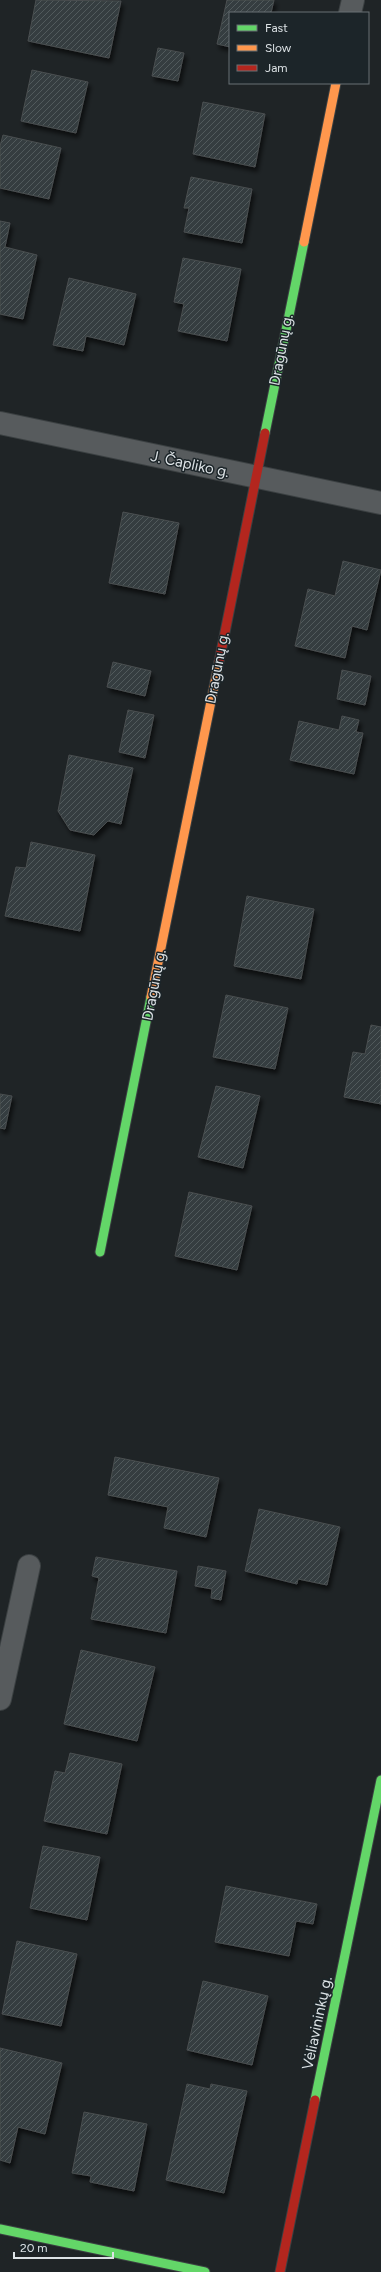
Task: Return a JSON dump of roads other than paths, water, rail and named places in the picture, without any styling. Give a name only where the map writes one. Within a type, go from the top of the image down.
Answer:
[{"type":"street","points":[[350,12],[353,0]]},
{"type":"street","name":"Dragūnų g.","points":[[100,1252],[255,478],[336,84]]},
{"type":"street","name":"J. Čapliko g.","points":[[0,423],[255,478],[381,503]]},
{"type":"street","points":[[0,1699],[29,1566]]},
{"type":"street","name":"Vėliavininkų g.","points":[[280,2272],[381,1780]]},
{"type":"street","points":[[0,2229],[204,2272]]}]
